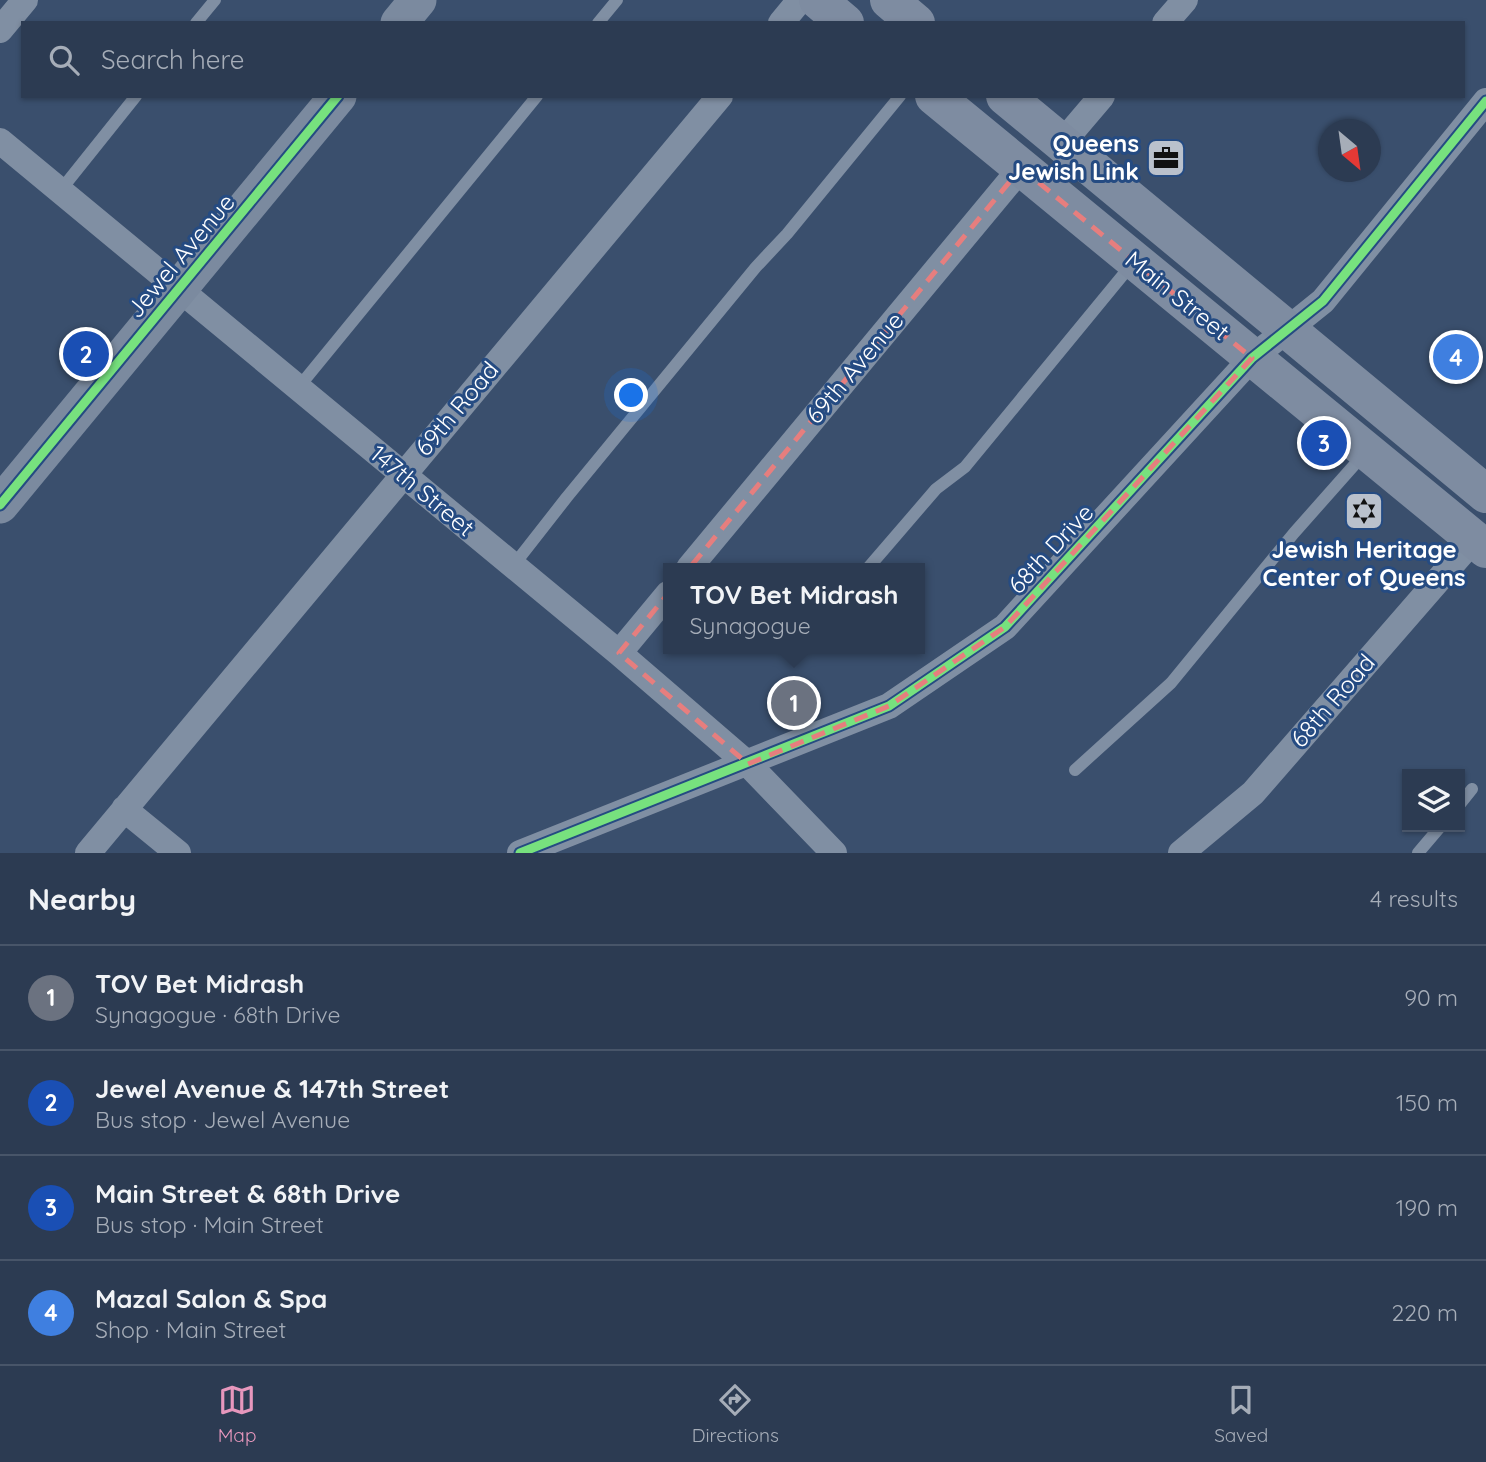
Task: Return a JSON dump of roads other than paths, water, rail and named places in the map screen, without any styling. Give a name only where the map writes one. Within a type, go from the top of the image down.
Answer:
[{"type":"main road","points":[[817,0],[843,21]]},
{"type":"main road","points":[[888,0],[914,21]]},
{"type":"main road","name":"Main Street","points":[[936,98],[1480,544]]},
{"type":"main road","name":"Main Street","points":[[1007,98],[1486,494]]},
{"type":"street","points":[[0,30],[24,0]]},
{"type":"street","points":[[401,21],[418,0]]},
{"type":"street","points":[[783,21],[800,0]]},
{"type":"street","points":[[1167,21],[1185,0]]},
{"type":"street","name":"Jewel Avenue","points":[[0,505],[336,98]]},
{"type":"street","name":"69th Road","points":[[88,853],[718,98]]},
{"type":"street","points":[[1062,143],[1100,98]]},
{"type":"street","name":"68th Drive","points":[[520,853],[889,706],[1005,627],[1252,358],[1323,301],[1486,101]]},
{"type":"street","name":"147th Street","points":[[0,141],[619,653],[748,764],[834,853]]},
{"type":"street","name":"69th Avenue","points":[[694,563],[1021,168]]},
{"type":"street","name":"68th Road","points":[[1181,853],[1253,793],[1480,544]]},
{"type":"street","points":[[619,653],[663,600]]},
{"type":"street","points":[[124,809],[178,853]]},
{"type":"lane","points":[[198,21],[215,0]]},
{"type":"lane","points":[[600,21],[617,0]]},
{"type":"lane","points":[[60,191],[134,98]]},
{"type":"lane","points":[[298,388],[535,98]]},
{"type":"lane","points":[[513,566],[713,319],[898,98]]},
{"type":"lane","points":[[872,563],[936,489],[965,467],[1135,262]]},
{"type":"lane","points":[[1074,770],[1171,683],[1294,533],[1367,452]]},
{"type":"lane","points":[[1465,798],[1472,789]]},
{"type":"lane","points":[[1418,853],[1436,832]]},
{"type":"place","name":"Queens Jewish Link","points":[[1166,158]]},
{"type":"place","name":"Jewel Avenue & 147th Street","points":[[86,354]]},
{"type":"place","name":"Mazal Salon & Spa","points":[[1456,357]]},
{"type":"place","name":"Main Street & 68th Drive","points":[[1324,443]]},
{"type":"place","name":"Jewish Heritage Center of Queens","points":[[1364,511]]},
{"type":"place","name":"TOV Bet Midrash","points":[[794,703]]}]
